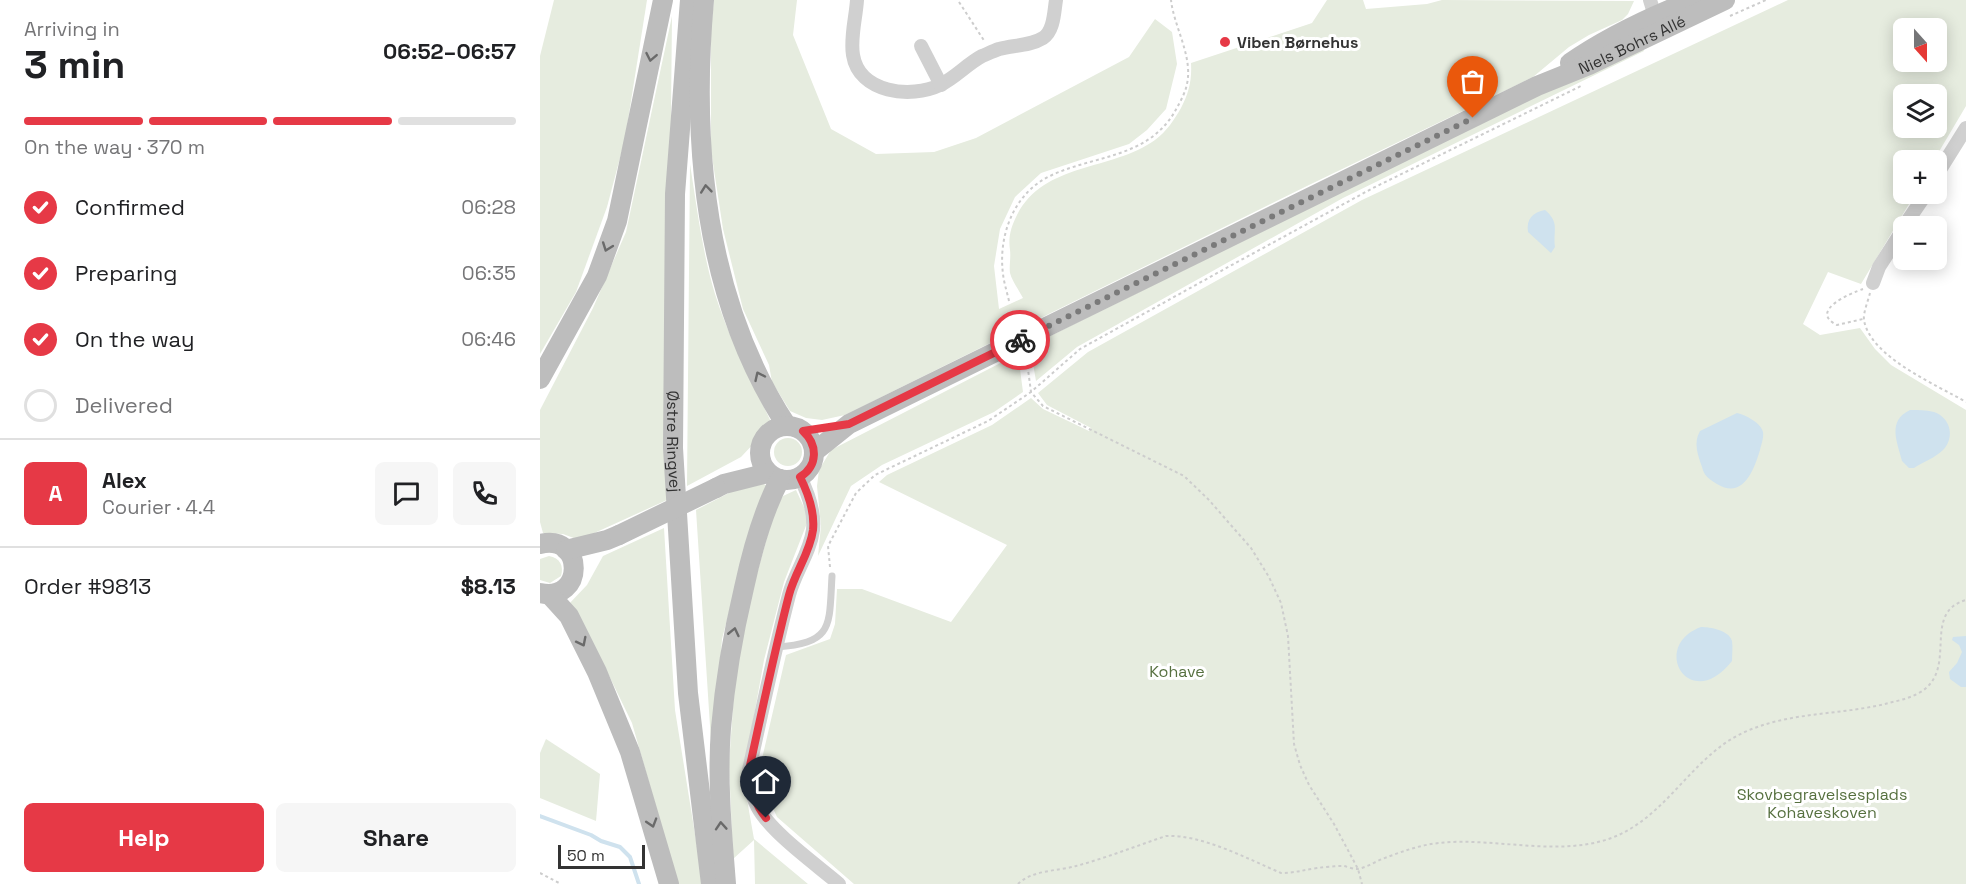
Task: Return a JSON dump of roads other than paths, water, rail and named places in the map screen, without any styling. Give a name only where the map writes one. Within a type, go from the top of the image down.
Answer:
[{"type":"street","points":[[540,379],[597,276],[617,221],[663,0]]},
{"type":"street","name":"Østre Ringvej","points":[[690,0],[675,194],[673,448],[688,693],[711,884]]},
{"type":"street","points":[[704,0],[700,47],[700,137],[708,215],[722,279],[742,341],[771,400],[795,429],[811,440],[814,452],[811,467],[783,476],[720,486]]},
{"type":"street","points":[[857,0],[852,53],[855,64],[871,83],[894,91],[925,90],[941,85],[978,58],[1044,38],[1050,30],[1056,0]]},
{"type":"street","name":"Niels Bohrs Allé","points":[[814,452],[849,424],[1537,86],[1590,49],[1654,15],[1693,0]]},
{"type":"street","name":"Niels Bohrs Allé","points":[[1654,15],[1725,9]]},
{"type":"street","points":[[921,46],[941,85]]},
{"type":"street","points":[[1947,158],[1966,128]]},
{"type":"street","points":[[1873,283],[1879,267],[1893,245]]},
{"type":"street","name":"Niels Bohrs Allé","points":[[795,429],[849,424]]},
{"type":"street","points":[[795,429],[778,428],[769,433],[760,450],[761,460],[807,492],[812,509],[813,528],[810,545],[790,591],[776,647],[749,770],[750,788],[758,808],[774,828],[840,884]]},
{"type":"street","points":[[566,550],[613,538],[720,486],[760,450]]},
{"type":"street","points":[[726,884],[720,817],[721,729],[731,642],[750,559],[770,499],[783,476]]},
{"type":"street","points":[[544,594],[557,593],[565,588],[574,573],[613,538]]},
{"type":"street","points":[[540,544],[555,544],[566,550],[573,560],[574,573]]},
{"type":"street","points":[[544,594],[569,616],[597,672],[630,752],[669,884]]},
{"type":"lane","points":[[776,647],[798,645],[822,634],[829,622],[832,576]]},
{"type":"water","points":[[1545,210],[1553,219],[1555,227],[1555,247],[1551,253],[1528,232],[1531,217]]},
{"type":"water","points":[[1910,410],[1934,412],[1940,415],[1947,423],[1950,434],[1943,450],[1914,468],[1909,468],[1902,461],[1896,439],[1898,420]]},
{"type":"water","points":[[1737,413],[1749,418],[1762,429],[1763,439],[1751,474],[1740,486],[1726,488],[1704,473],[1698,454],[1697,440],[1700,431]]},
{"type":"water","points":[[1701,627],[1723,632],[1732,641],[1732,661],[1716,676],[1702,681],[1690,679],[1681,671],[1677,660],[1678,648],[1686,636]]},
{"type":"water","points":[[1966,636],[1966,687],[1961,687],[1950,679],[1949,672],[1957,663],[1962,652],[1959,645],[1952,640],[1953,637]]},
{"type":"waterway","points":[[540,816],[620,847],[630,857],[639,884]]},
{"type":"place","name":"Viben Børnehus","points":[[1225,42]]},
{"type":"park label","name":"Kohave","points":[[1177,671]]},
{"type":"park label","name":"Skovbegravelsesplads Kohaveskoven","points":[[1822,803]]}]
